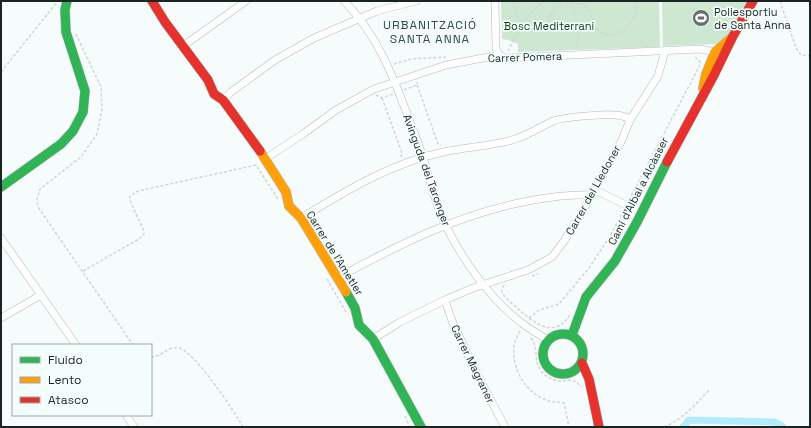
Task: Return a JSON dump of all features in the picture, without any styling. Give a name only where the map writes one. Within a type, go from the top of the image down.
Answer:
[{"type":"street","points":[[1,187],[61,144],[73,131],[83,112],[85,91],[66,32],[65,10],[67,1]]},
{"type":"street","name":"Carrer de l'Ametler","points":[[152,1],[182,46],[208,80],[214,94],[223,100],[265,159],[286,192],[290,208],[302,218],[355,308],[359,325],[373,339],[421,427]]},
{"type":"street","points":[[182,46],[246,1]]},
{"type":"street","name":"Avinguda del Taronger","points":[[344,1],[371,34],[395,81],[423,157],[445,226],[464,259],[484,285],[504,306],[522,323],[548,340]]},
{"type":"street","points":[[223,100],[231,92],[275,60],[314,38],[377,11],[416,1]]},
{"type":"street","points":[[495,1],[496,49],[499,55]]},
{"type":"street","name":"Camí d'Albal a Alcàsser","points":[[572,335],[586,297],[615,261],[637,222],[700,98],[753,1]]},
{"type":"street","name":"Camí d'Albal a Alcàsser","points":[[700,98],[706,74],[715,52],[733,36]]},
{"type":"street","name":"Carrer Pomera","points":[[265,159],[298,138],[336,110],[374,89],[446,65],[499,55],[506,58],[700,49],[715,52]]},
{"type":"street","name":"Carrer del Lledoner","points":[[373,339],[400,322],[445,300],[473,288],[528,270],[552,257],[572,229],[621,142],[630,120],[658,76],[665,51]]},
{"type":"street","points":[[714,74],[717,60],[715,52]]},
{"type":"street","points":[[302,218],[344,192],[378,174],[423,157],[444,151],[479,147],[513,140],[554,121],[566,118],[615,115],[625,116],[630,120]]},
{"type":"street","points":[[337,278],[406,241],[428,231],[501,207],[547,198],[593,193],[626,205]]},
{"type":"street","points":[[1,238],[75,344]]},
{"type":"street","points":[[1,318],[41,295]]},
{"type":"street","name":"Carrer Magraner","points":[[445,300],[452,321],[476,372],[505,427]]},
{"type":"street","points":[[566,333],[572,335],[581,344],[584,350],[582,363],[571,373],[557,373],[551,370],[544,359],[544,346],[553,336],[566,333]]},
{"type":"street","points":[[582,363],[589,379],[588,390]]},
{"type":"street","points":[[571,373],[583,380],[588,390],[599,427]]},
{"type":"street","points":[[127,416],[134,427]]},
{"type":"path","points":[[1,72],[58,1]]},
{"type":"path","points":[[512,1],[517,18],[529,29],[541,27],[546,23],[552,11],[558,7],[565,4],[580,4],[586,7],[591,14],[597,29],[607,35],[622,32],[629,25],[635,15],[637,1]]},
{"type":"path","points":[[507,54],[523,24],[533,11],[546,1]]},
{"type":"path","points":[[572,1],[579,25],[579,38],[576,51]]},
{"type":"path","points":[[780,1],[796,48],[801,55],[810,56]]},
{"type":"path","points":[[73,28],[101,87],[102,109],[97,134],[81,157],[40,189],[37,199],[38,207],[133,344]]},
{"type":"path","points":[[693,55],[701,64],[701,69]]},
{"type":"path","points":[[394,64],[411,59],[449,57]]},
{"type":"path","points":[[529,318],[539,310],[559,304],[589,268],[610,236],[701,64]]},
{"type":"path","points":[[418,78],[417,85],[438,144],[443,147]]},
{"type":"path","points":[[382,98],[417,85]]},
{"type":"path","points":[[376,95],[382,98],[402,153],[400,159]]},
{"type":"path","points":[[83,271],[139,239],[144,234],[130,201],[130,196],[138,191],[256,165],[282,204]]},
{"type":"path","points":[[530,276],[538,274]]},
{"type":"path","points":[[325,277],[349,317]]},
{"type":"path","points":[[507,282],[502,289],[503,295],[529,318],[547,328],[554,328],[566,321],[571,313]]},
{"type":"path","points":[[525,332],[521,328],[514,344],[514,357],[517,373],[525,384],[538,396],[549,401],[564,403],[569,427]]},
{"type":"path","points":[[530,337],[535,343],[535,357],[538,367],[544,374],[552,379],[562,381],[571,380],[588,390]]},
{"type":"path","points":[[152,357],[158,357],[168,349],[181,349],[190,356],[217,387],[243,427]]},
{"type":"path","points":[[664,427],[689,411],[709,390]]},
{"type":"path","points":[[404,413],[410,427]]},
{"type":"green space","name":"Bosc Mediterrani","points":[[501,1],[659,1],[660,47],[518,52],[518,44],[502,39]]},
{"type":"green space","name":"Poliesportiu de Santa Anna","points":[[662,1],[749,1],[728,36],[718,44],[663,46]]},
{"type":"waterway","points":[[683,427],[689,420],[775,422],[783,427]]},
{"type":"traffic: fast","points":[[1,187],[61,144],[73,131],[83,112],[85,91],[66,32],[65,10],[67,1]]},
{"type":"traffic: fast","points":[[572,335],[586,297],[615,261],[637,222],[667,162]]},
{"type":"traffic: fast","points":[[346,292],[355,308],[359,325],[373,339],[421,427]]},
{"type":"traffic: fast","points":[[567,334],[574,337],[580,343],[583,354],[582,362],[574,371],[567,374],[559,374],[552,371],[544,362],[543,350],[546,343],[555,335],[567,334]]},
{"type":"traffic: slow","points":[[703,88],[706,74],[715,52],[730,39]]},
{"type":"traffic: slow","points":[[260,151],[286,192],[289,206],[301,218],[346,292]]},
{"type":"traffic: jam","points":[[152,1],[165,22],[208,80],[214,94],[223,100],[260,151]]},
{"type":"traffic: jam","points":[[667,162],[753,1]]},
{"type":"traffic: jam","points":[[582,363],[589,379],[599,427]]},
{"type":"place","name":"Poliesportiu de Santa Anna","points":[[701,18]]},
{"type":"district","name":"URBANITZACIÓ SANTA ANNA","points":[[430,32]]}]
